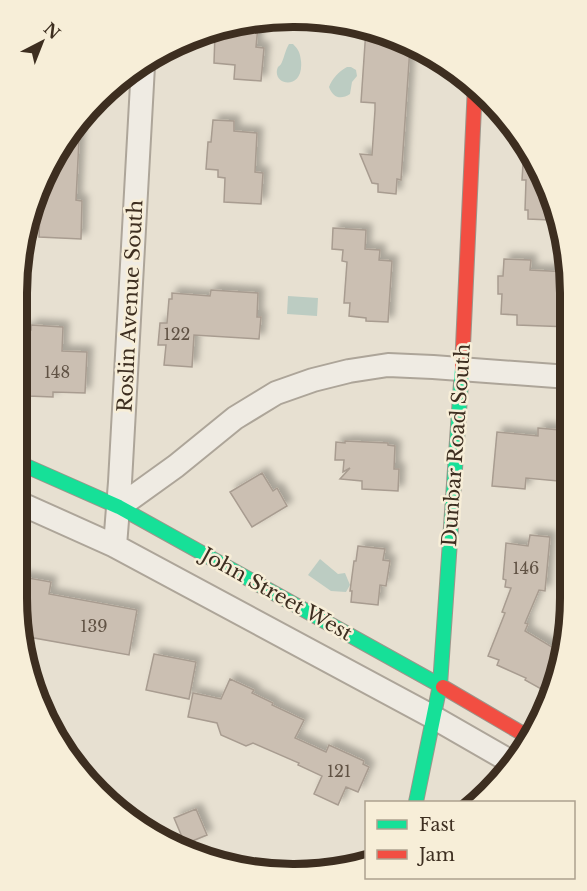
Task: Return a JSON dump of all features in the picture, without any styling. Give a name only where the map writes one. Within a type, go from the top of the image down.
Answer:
[{"type":"street","name":"Roslin Avenue South","points":[[115,546],[144,73]]},
{"type":"street","name":"Dunbar Road South","points":[[416,801],[440,684],[462,369],[474,98]]},
{"type":"street","points":[[119,507],[176,466],[235,418],[276,393],[313,380],[388,365],[560,375]]},
{"type":"street","name":"John Street West","points":[[27,466],[119,507],[440,684],[522,734]]},
{"type":"street","name":"John Street West","points":[[27,506],[115,546],[433,717],[506,759]]},
{"type":"shaded area","points":[[289,44],[293,44],[300,54],[301,70],[294,81],[284,82],[277,75],[277,70]]},
{"type":"shaded area","points":[[347,67],[356,70],[357,76],[352,82],[350,94],[338,97],[329,87],[336,76]]},
{"type":"shaded area","points":[[288,296],[318,298],[317,316],[287,314]]},
{"type":"shaded area","points":[[320,559],[338,574],[345,573],[350,585],[346,592],[331,591],[308,575]]},
{"type":"building","points":[[258,29],[256,47],[264,48],[261,81],[234,79],[235,65],[214,63],[215,39]]},
{"type":"building","points":[[365,37],[410,53],[401,180],[397,179],[396,194],[378,192],[378,184],[372,183],[360,154],[372,155],[375,110],[375,103],[361,102]]},
{"type":"building","points":[[213,120],[234,121],[234,131],[257,133],[255,172],[263,173],[261,204],[224,202],[225,178],[218,177],[218,170],[206,169],[208,142],[211,142]]},
{"type":"building","points":[[79,135],[76,200],[82,201],[81,239],[39,237],[40,211],[47,192]]},
{"type":"building","points":[[523,159],[540,192],[550,220],[528,219],[528,210],[525,210],[526,180],[522,180]]},
{"type":"building","points":[[333,228],[366,230],[365,249],[380,250],[379,260],[392,261],[388,322],[366,321],[366,318],[349,316],[350,303],[344,303],[347,262],[342,261],[343,250],[332,249]]},
{"type":"building","points":[[504,259],[531,260],[530,270],[559,271],[560,327],[517,325],[517,315],[501,314],[502,294],[498,294],[498,276],[503,276]]},
{"type":"building","points":[[211,290],[258,293],[257,317],[261,317],[259,339],[194,335],[192,367],[164,365],[166,345],[158,345],[160,323],[167,323],[169,299],[172,299],[172,293],[210,296]]},
{"type":"building","points":[[31,325],[63,327],[62,351],[87,352],[85,393],[53,392],[53,397],[28,396],[30,356],[27,356],[27,330],[31,330]]},
{"type":"building","points":[[538,428],[560,430],[558,481],[526,478],[525,489],[492,486],[497,432],[538,436]]},
{"type":"building","points":[[345,441],[388,443],[388,445],[395,446],[394,469],[399,469],[398,491],[362,489],[362,481],[340,479],[350,468],[343,472],[344,460],[335,460],[336,442],[345,443]]},
{"type":"building","points":[[262,473],[273,491],[277,488],[287,506],[252,527],[230,492]]},
{"type":"building","points":[[530,535],[550,537],[545,591],[539,590],[525,623],[528,624],[525,631],[555,649],[543,690],[525,680],[526,678],[497,665],[499,660],[488,656],[505,613],[502,612],[511,588],[505,587],[506,580],[503,579],[506,543],[528,546]]},
{"type":"building","points":[[358,546],[385,549],[383,560],[390,561],[386,586],[380,585],[378,605],[351,602],[352,591],[350,591]]},
{"type":"building","points":[[27,578],[51,582],[49,594],[137,610],[129,655],[30,637]]},
{"type":"building","points":[[154,654],[196,662],[189,699],[146,690]]},
{"type":"building","points":[[230,679],[254,690],[252,693],[273,703],[272,705],[304,720],[295,738],[326,752],[329,745],[364,761],[363,764],[369,767],[358,792],[346,787],[338,805],[314,794],[322,776],[298,765],[299,763],[253,743],[246,746],[221,735],[217,723],[188,717],[193,693],[221,699]]},
{"type":"building","points":[[196,809],[207,835],[189,843],[183,840],[174,818]]},
{"type":"traffic: fast","points":[[416,801],[440,685],[462,368]]},
{"type":"traffic: fast","points":[[27,466],[119,507],[443,687]]},
{"type":"traffic: jam","points":[[462,368],[474,98]]},
{"type":"traffic: jam","points":[[443,687],[522,734]]}]
